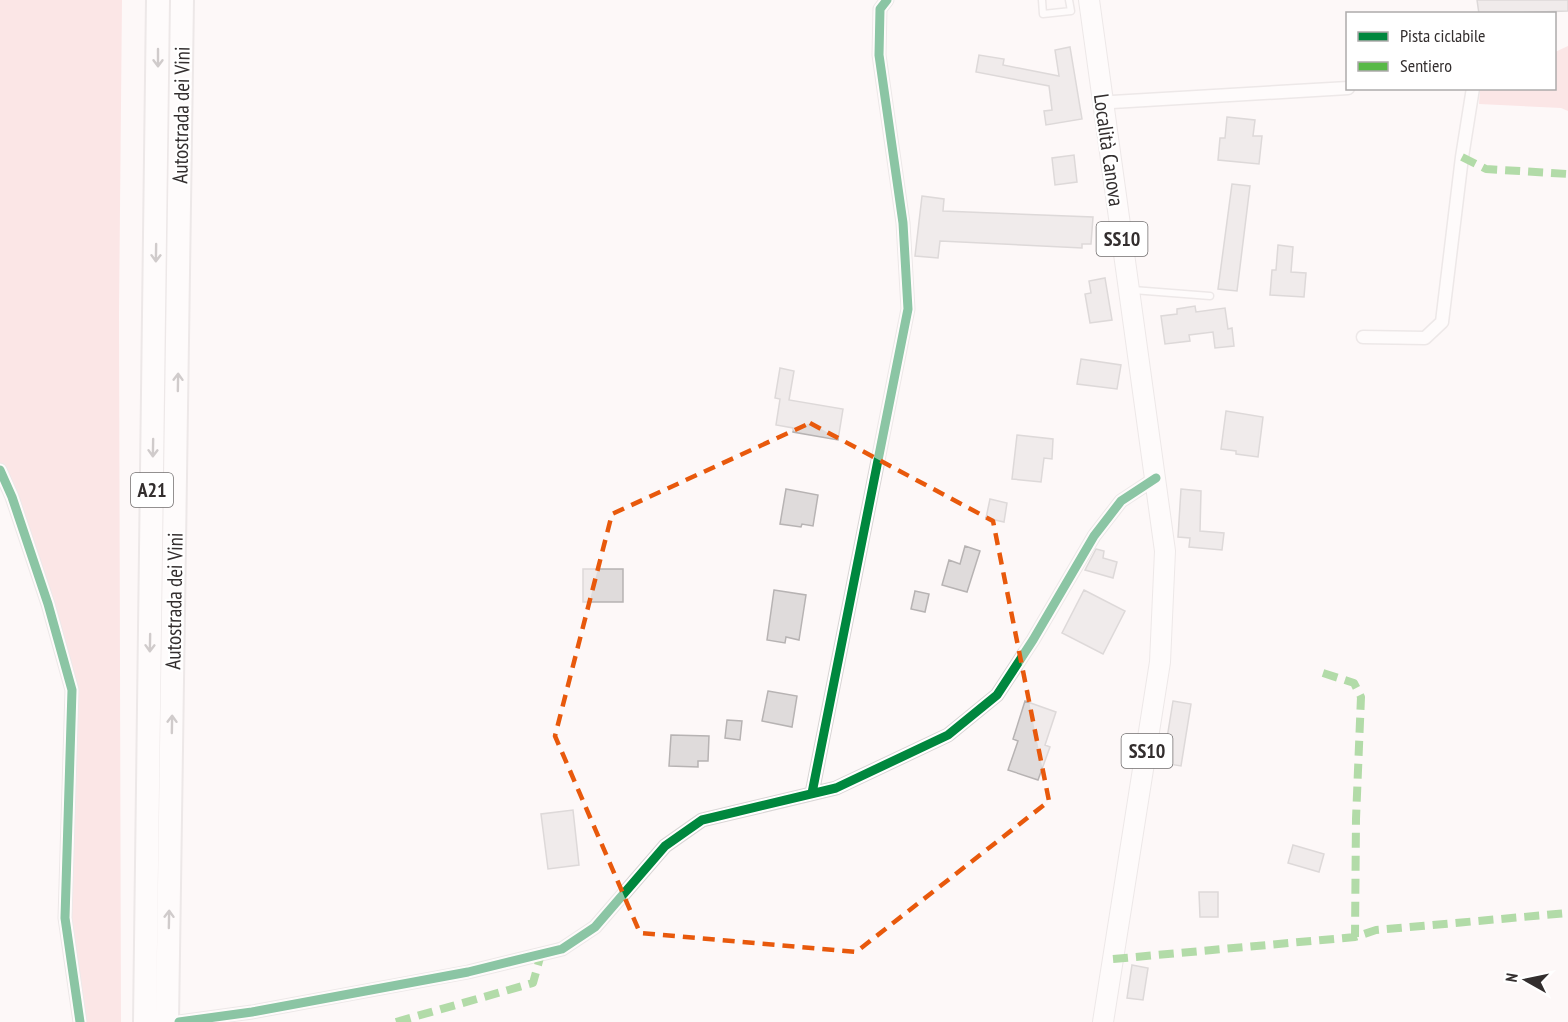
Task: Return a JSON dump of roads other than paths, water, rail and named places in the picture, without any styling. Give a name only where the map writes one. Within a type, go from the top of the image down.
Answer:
[{"type":"highway","name":"Autostrada dei Vini","points":[[158,0],[157,979],[167,1022]]},
{"type":"highway","name":"Autostrada dei Vini","points":[[145,1022],[157,979],[182,0]]},
{"type":"main road","name":"Località Canova","points":[[1089,0],[1102,106],[1156,478]]},
{"type":"main road","name":"SS10","points":[[1103,1022],[1160,662],[1165,551],[1156,478]]},
{"type":"street","points":[[812,793],[908,309],[903,223],[879,55],[880,9],[887,0]]},
{"type":"street","points":[[1102,106],[1112,102],[1346,88]]},
{"type":"street","points":[[1363,337],[1425,338],[1442,322],[1462,157],[1473,90]]},
{"type":"street","points":[[0,470],[12,497],[48,604],[72,690],[65,918],[80,1022]]},
{"type":"street","points":[[179,1022],[252,1012],[468,972],[562,949],[596,927],[665,846],[702,820],[836,788],[948,735],[996,695],[1033,640],[1094,536],[1121,501],[1156,478]]},
{"type":"lane","points":[[1042,0],[1043,14],[1071,11],[1069,0]]},
{"type":"lane","points":[[1129,289],[1210,296]]}]
